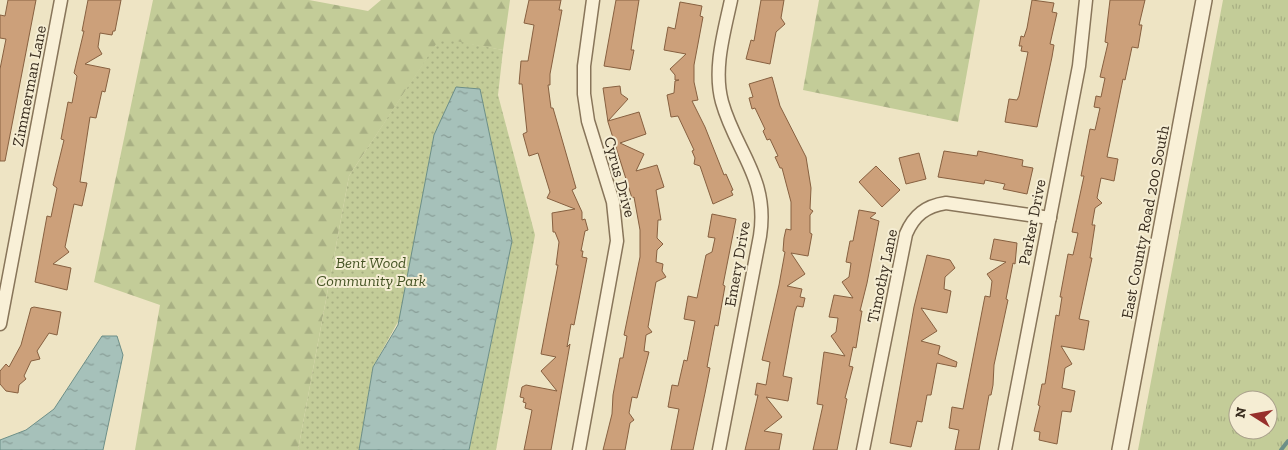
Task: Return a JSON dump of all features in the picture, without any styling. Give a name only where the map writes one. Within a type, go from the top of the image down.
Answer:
[{"type":"street","name":"Zimmerman Lane","points":[[0,324],[61,0]]},
{"type":"street","name":"Cyrus Drive","points":[[579,450],[617,241],[614,202],[588,121],[584,94],[584,66],[594,0]]},
{"type":"street","name":"Emery Drive","points":[[719,450],[762,213],[754,174],[725,112],[720,88],[722,49],[731,0]]},
{"type":"street","name":"Parker Drive","points":[[1005,450],[1079,66],[1086,0]]},
{"type":"street","name":"East County Road 200 South","points":[[1120,450],[1204,0]]},
{"type":"street","name":"Timothy Lane","points":[[863,450],[906,234],[917,215],[935,204],[946,203],[1050,218]]},
{"type":"green space","points":[[153,0],[309,0],[368,11],[381,0],[510,0],[503,50],[440,39],[349,176],[298,450],[135,450],[160,305],[94,282]]},
{"type":"green space","points":[[819,0],[980,0],[958,122],[803,90]]},
{"type":"green space","points":[[1223,0],[1288,0],[1288,450],[1138,450]]},
{"type":"green space","name":"Bent Wood Community Park","points":[[440,38],[503,50],[498,95],[535,235],[496,450],[469,450],[512,241],[409,278],[400,318],[373,367],[359,450],[298,450],[349,176]]},
{"type":"water","points":[[456,87],[480,89],[512,241],[469,450],[359,450],[373,367],[398,325],[434,135]]},
{"type":"water","points":[[102,336],[117,336],[123,355],[103,450],[0,450],[0,440],[26,430],[54,409]]},
{"type":"building","points":[[8,0],[36,0],[5,161],[0,161],[0,69],[6,39],[0,38],[0,15],[5,16]]},
{"type":"building","points":[[88,0],[121,0],[115,31],[113,31],[112,35],[100,33],[98,47],[102,54],[85,64],[110,69],[105,92],[102,91],[96,118],[90,117],[80,182],[87,183],[82,206],[74,204],[65,247],[69,252],[53,264],[71,268],[67,290],[35,282],[47,216],[51,217],[57,188],[53,185],[64,140],[61,139],[68,102],[72,103],[77,76],[74,73],[84,31],[82,31]]},
{"type":"building","points":[[529,0],[561,0],[559,10],[562,10],[550,74],[550,85],[548,85],[551,108],[553,108],[576,188],[572,190],[582,212],[582,220],[585,219],[588,230],[585,231],[581,251],[583,251],[582,257],[587,258],[574,325],[571,324],[567,347],[570,344],[551,450],[524,450],[532,410],[525,408],[524,398],[520,397],[522,387],[526,385],[557,391],[541,371],[556,357],[541,354],[558,265],[556,265],[559,242],[555,232],[553,232],[552,213],[575,209],[547,198],[550,192],[538,153],[529,156],[523,134],[527,132],[522,84],[519,84],[521,61],[528,61],[534,25],[524,23]]},
{"type":"building","points":[[616,0],[639,0],[631,50],[634,50],[630,70],[604,66]]},
{"type":"building","points":[[761,0],[784,0],[781,18],[785,24],[776,32],[770,64],[746,59],[751,40],[754,41]]},
{"type":"building","points":[[1032,0],[1054,3],[1052,12],[1057,13],[1050,44],[1054,45],[1052,57],[1037,127],[1005,122],[1009,99],[1017,100],[1019,96],[1028,52],[1021,51],[1022,46],[1019,46],[1021,36],[1024,37],[1027,28]]},
{"type":"building","points":[[1110,0],[1145,0],[1139,25],[1142,25],[1138,48],[1132,47],[1125,80],[1123,79],[1107,157],[1118,159],[1114,181],[1101,178],[1097,198],[1102,203],[1095,208],[1092,225],[1095,225],[1090,258],[1092,258],[1079,319],[1089,321],[1084,350],[1061,346],[1072,364],[1065,368],[1062,388],[1075,391],[1071,412],[1062,411],[1057,444],[1039,440],[1040,432],[1034,431],[1040,406],[1038,405],[1042,384],[1045,384],[1056,315],[1059,316],[1062,297],[1060,297],[1068,254],[1073,255],[1078,233],[1072,232],[1084,176],[1081,176],[1090,129],[1095,130],[1100,108],[1094,107],[1096,96],[1101,97],[1105,78],[1100,77],[1108,43],[1105,42]]},
{"type":"building","points":[[680,2],[702,6],[700,16],[703,17],[694,65],[694,82],[698,100],[692,101],[705,127],[724,175],[726,174],[733,190],[731,191],[733,195],[713,204],[700,166],[694,164],[695,158],[692,151],[694,150],[678,116],[671,117],[667,95],[674,93],[675,81],[679,80],[675,80],[675,75],[670,69],[686,54],[664,50],[668,27],[675,29]]},
{"type":"building","points":[[772,77],[780,106],[806,157],[811,188],[810,209],[813,211],[810,215],[810,233],[812,234],[808,256],[791,253],[805,274],[787,286],[802,289],[800,297],[805,298],[803,307],[797,306],[795,311],[783,376],[792,378],[788,401],[766,397],[782,417],[764,431],[782,434],[779,450],[745,450],[758,395],[755,395],[757,383],[766,385],[770,362],[762,360],[779,285],[785,252],[783,251],[786,229],[791,230],[791,202],[782,168],[780,168],[775,157],[778,156],[770,139],[767,140],[763,131],[765,129],[755,108],[752,109],[749,98],[753,97],[749,84]]},
{"type":"building","points":[[620,86],[621,94],[628,99],[608,121],[639,112],[646,134],[620,143],[644,154],[636,171],[657,165],[664,187],[656,190],[661,220],[658,220],[657,238],[663,244],[657,250],[656,262],[663,264],[662,271],[666,277],[656,282],[648,327],[652,332],[646,335],[644,351],[649,352],[637,398],[632,397],[629,413],[634,420],[630,423],[625,450],[603,450],[612,414],[613,395],[620,358],[623,358],[627,336],[624,335],[640,257],[640,230],[634,197],[632,198],[608,122],[603,88]]},
{"type":"building","points":[[944,151],[977,156],[978,151],[1023,160],[1022,166],[1033,168],[1027,194],[1003,189],[1005,184],[985,180],[984,184],[938,177]]},
{"type":"building","points":[[919,153],[926,179],[906,184],[899,158]]},
{"type":"building","points":[[876,166],[900,190],[882,207],[859,182]]},
{"type":"building","points":[[859,210],[876,213],[870,218],[879,221],[860,311],[862,311],[856,348],[853,347],[849,366],[853,367],[845,398],[847,399],[837,450],[813,450],[823,405],[817,404],[824,352],[845,356],[831,336],[836,332],[838,318],[829,317],[834,295],[853,298],[842,282],[849,277],[851,263],[846,262],[850,241],[853,241]]},
{"type":"building","points":[[712,214],[736,219],[723,285],[725,286],[718,326],[715,325],[707,367],[710,368],[693,450],[671,450],[679,409],[668,407],[672,385],[678,386],[684,360],[687,361],[695,321],[684,319],[688,296],[697,298],[706,255],[712,252],[715,238],[708,237]]},
{"type":"building","points":[[994,239],[1017,243],[1015,264],[1013,263],[1006,299],[1008,300],[994,365],[993,385],[991,395],[989,395],[979,450],[955,450],[959,430],[949,428],[952,407],[963,409],[985,296],[990,297],[992,281],[987,274],[1006,262],[990,259]]},
{"type":"building","points":[[927,255],[950,260],[955,268],[945,277],[944,289],[951,291],[947,313],[921,308],[937,331],[921,341],[940,346],[938,354],[957,362],[956,367],[937,363],[931,395],[927,395],[922,422],[917,421],[911,447],[890,443],[914,307]]},
{"type":"building","points":[[31,308],[61,312],[57,335],[49,333],[37,351],[40,359],[31,361],[24,376],[26,379],[19,385],[18,393],[6,391],[0,384],[0,371],[6,364],[9,367],[21,345]]},
{"type":"waterway","points":[[1281,450],[1288,441]]}]
